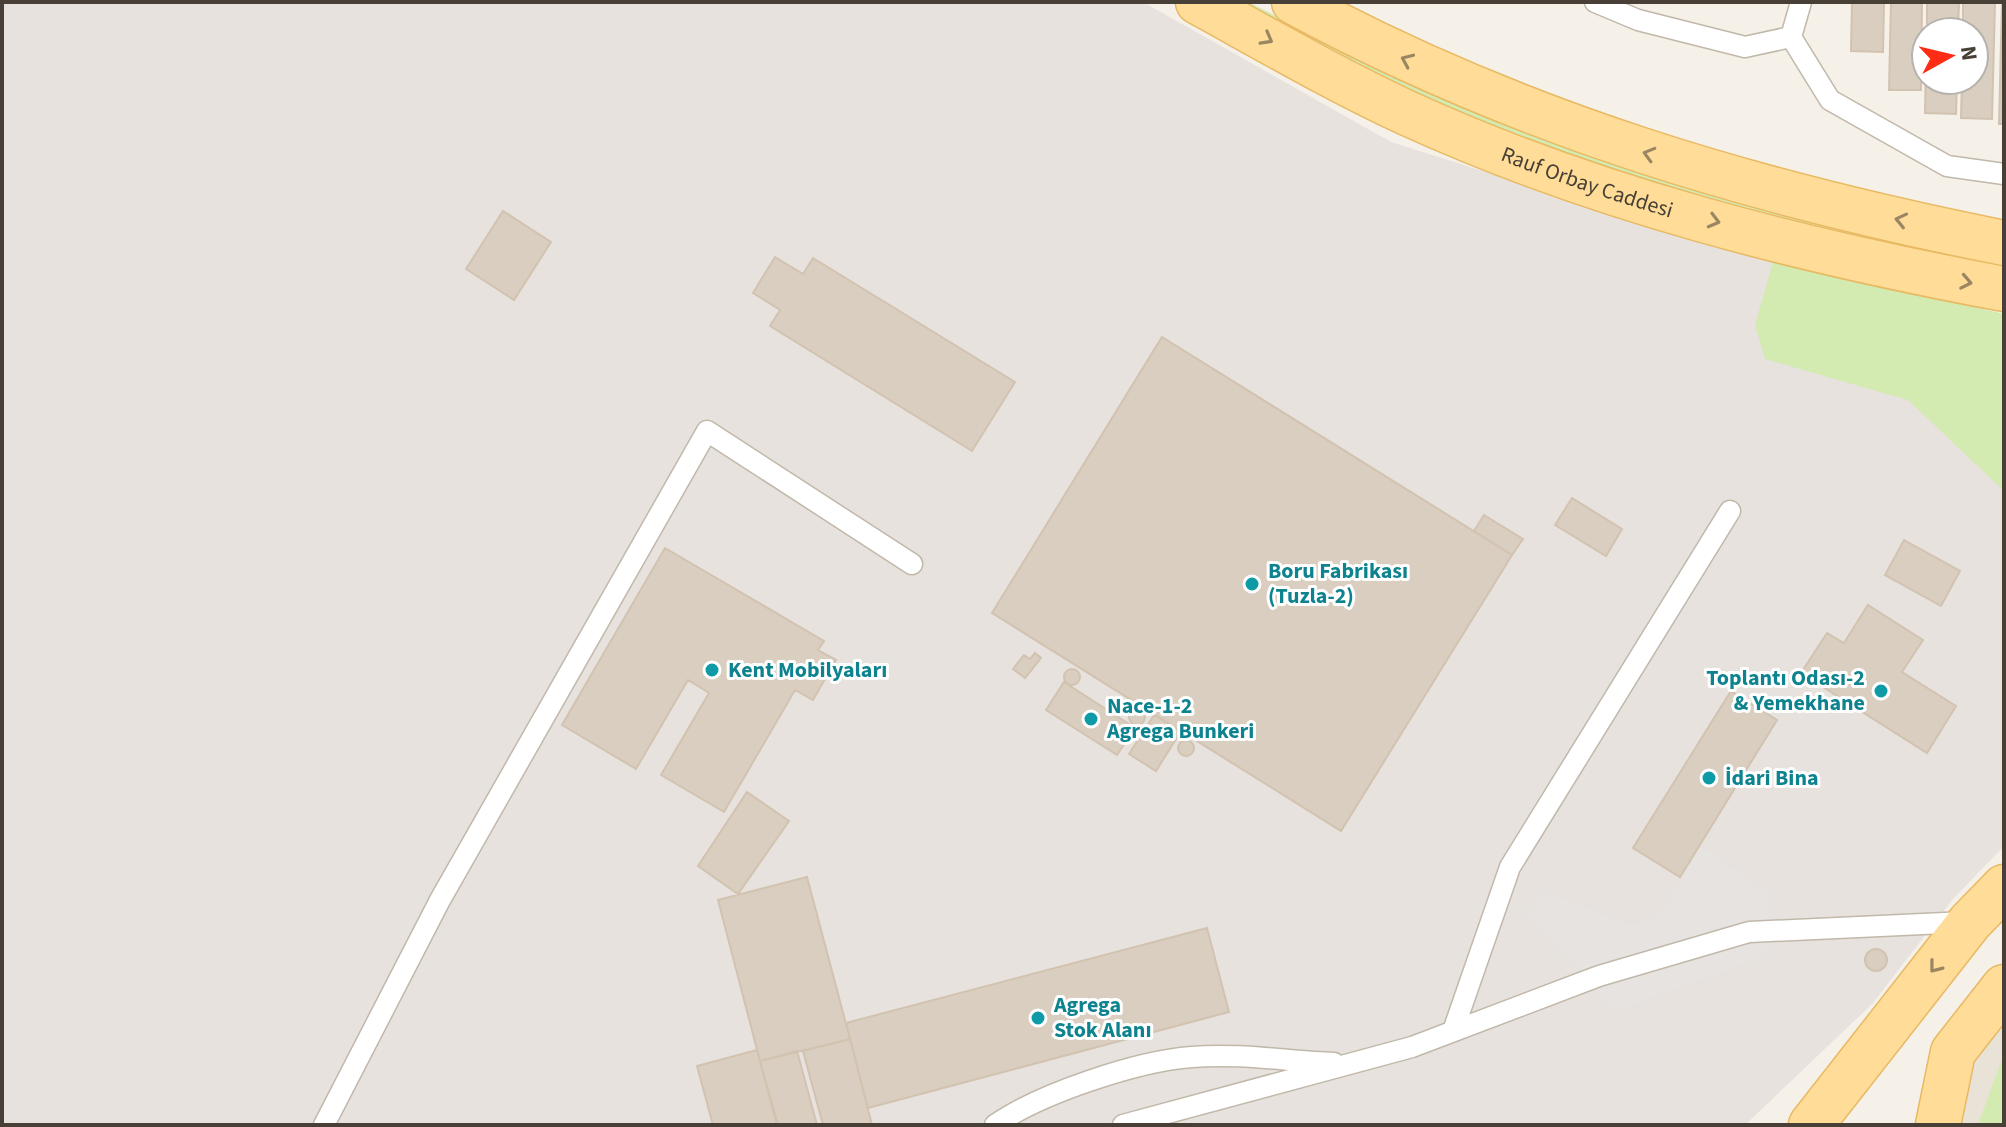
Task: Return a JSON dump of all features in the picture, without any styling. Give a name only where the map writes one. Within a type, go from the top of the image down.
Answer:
[{"type":"main road","name":"Rauf Orbay Caddesi","points":[[1198,2],[1406,112],[1526,162],[1709,220],[1839,254],[2004,289]]},
{"type":"main road","name":"Rauf Orbay Caddesi","points":[[1294,2],[1394,54],[1494,99],[1578,131],[1706,171],[2004,243]]},
{"type":"main road","points":[[1811,1125],[1970,922],[2004,887]]},
{"type":"main road","points":[[1938,1125],[1953,1052],[2004,987]]},
{"type":"lane","points":[[1595,2],[1638,20],[1745,47],[1791,37]]},
{"type":"lane","points":[[1801,2],[1791,37],[1830,100],[1947,166],[2004,174]]},
{"type":"lane","points":[[324,1125],[440,900],[707,431],[912,564]]},
{"type":"lane","points":[[1453,1031],[1510,867],[1730,511]]},
{"type":"lane","points":[[1123,1125],[1353,1063],[1453,1031],[1599,976],[1749,932],[1970,922]]},
{"type":"lane","points":[[995,1125],[1020,1108],[1067,1090],[1150,1065],[1192,1057],[1353,1063]]},
{"type":"shaded area","points":[[2,2],[1143,2],[1391,142],[1773,262],[2004,314],[2004,846],[1953,899],[1873,1003],[1745,1125],[2,1125]]},
{"type":"shaded area","points":[[1701,846],[1765,891],[1776,940],[1766,956],[1615,1011],[1528,916],[1543,891],[1634,926],[1663,911]]},
{"type":"shaded area","points":[[2004,1005],[2004,1125],[1953,1125],[1964,1078]]},
{"type":"green space","points":[[1234,2],[1248,2],[1405,80],[2004,262],[2004,268],[1747,208],[1558,150],[1396,84]]},
{"type":"green space","points":[[1773,262],[2004,314],[2004,491],[1908,400],[1765,359],[1755,325]]},
{"type":"green space","points":[[2004,1054],[2004,1125],[1978,1125]]},
{"type":"building","points":[[1852,2],[1884,2],[1883,52],[1851,51]]},
{"type":"building","points":[[1891,2],[1922,2],[1922,16],[1910,16],[1910,90],[1889,90]]},
{"type":"building","points":[[1927,2],[1959,2],[1959,16],[1927,16]]},
{"type":"building","points":[[1963,2],[1995,2],[1992,119],[1961,118],[1962,96],[1990,96],[1990,16],[1963,16]]},
{"type":"building","points":[[2002,2],[2004,124],[1999,124]]},
{"type":"building","points":[[1925,96],[1957,96],[1956,114],[1925,113]]},
{"type":"building","points":[[503,211],[551,242],[514,300],[466,269]]},
{"type":"building","points":[[775,257],[803,274],[813,258],[1015,382],[972,451],[770,326],[780,310],[753,293]]},
{"type":"building","name":"Boru Fabrikası (Tuzla-2)","points":[[1162,337],[1512,555],[1341,831],[992,613]]},
{"type":"building","points":[[1572,498],[1622,529],[1606,556],[1555,525]]},
{"type":"building","points":[[1484,515],[1523,539],[1512,555],[1474,531]]},
{"type":"building","points":[[1904,540],[1960,571],[1941,606],[1885,575]]},
{"type":"building","name":"Kent Mobilyaları","points":[[665,548],[824,641],[818,650],[836,660],[813,700],[795,690],[724,812],[661,775],[709,693],[688,680],[636,769],[562,725]]},
{"type":"building","name":"Toplantı Odası-2 & Yemekhane","points":[[1868,605],[1923,640],[1902,672],[1956,706],[1927,753],[1801,673],[1827,633],[1844,643]]},
{"type":"building","points":[[1035,653],[1041,658],[1025,678],[1013,669],[1024,655],[1030,659]]},
{"type":"building","points":[[1072,669],[1080,677],[1072,685],[1064,677]]},
{"type":"building","name":"Nace-1-2 Agrega Bunkeri","points":[[1064,682],[1135,728],[1117,755],[1046,710]]},
{"type":"building","name":"İdari Bina","points":[[1731,691],[1777,720],[1680,877],[1633,848]]},
{"type":"building","points":[[1137,709],[1143,711],[1143,723],[1137,725],[1131,723],[1129,717],[1131,711]]},
{"type":"building","points":[[1154,715],[1181,731],[1156,771],[1129,754]]},
{"type":"building","points":[[1186,740],[1192,742],[1192,754],[1186,756],[1180,754],[1178,748],[1180,742]]},
{"type":"building","points":[[747,792],[789,821],[738,894],[698,866]]},
{"type":"building","points":[[807,877],[850,1039],[760,1061],[718,900]]},
{"type":"building","name":"Agrega Stok Alanı","points":[[1207,928],[1229,1012],[868,1108],[846,1023]]},
{"type":"building","points":[[1876,949],[1884,952],[1887,960],[1884,968],[1876,971],[1868,968],[1865,960],[1868,952]]},
{"type":"building","points":[[850,1039],[872,1125],[823,1125],[803,1051]]},
{"type":"building","points":[[757,1050],[777,1125],[713,1125],[697,1066]]},
{"type":"building","points":[[797,1051],[817,1125],[778,1125],[760,1061]]},
{"type":"place","name":"Boru Fabrikası (Tuzla-2)","points":[[1252,584]]},
{"type":"place","name":"Kent Mobilyaları","points":[[712,670]]},
{"type":"place","name":"Toplantı Odası-2 & Yemekhane","points":[[1881,691]]},
{"type":"place","name":"Nace-1-2 Agrega Bunkeri","points":[[1091,719]]},
{"type":"place","name":"İdari Bina","points":[[1709,778]]},
{"type":"place","name":"Agrega Stok Alanı","points":[[1038,1018]]}]
